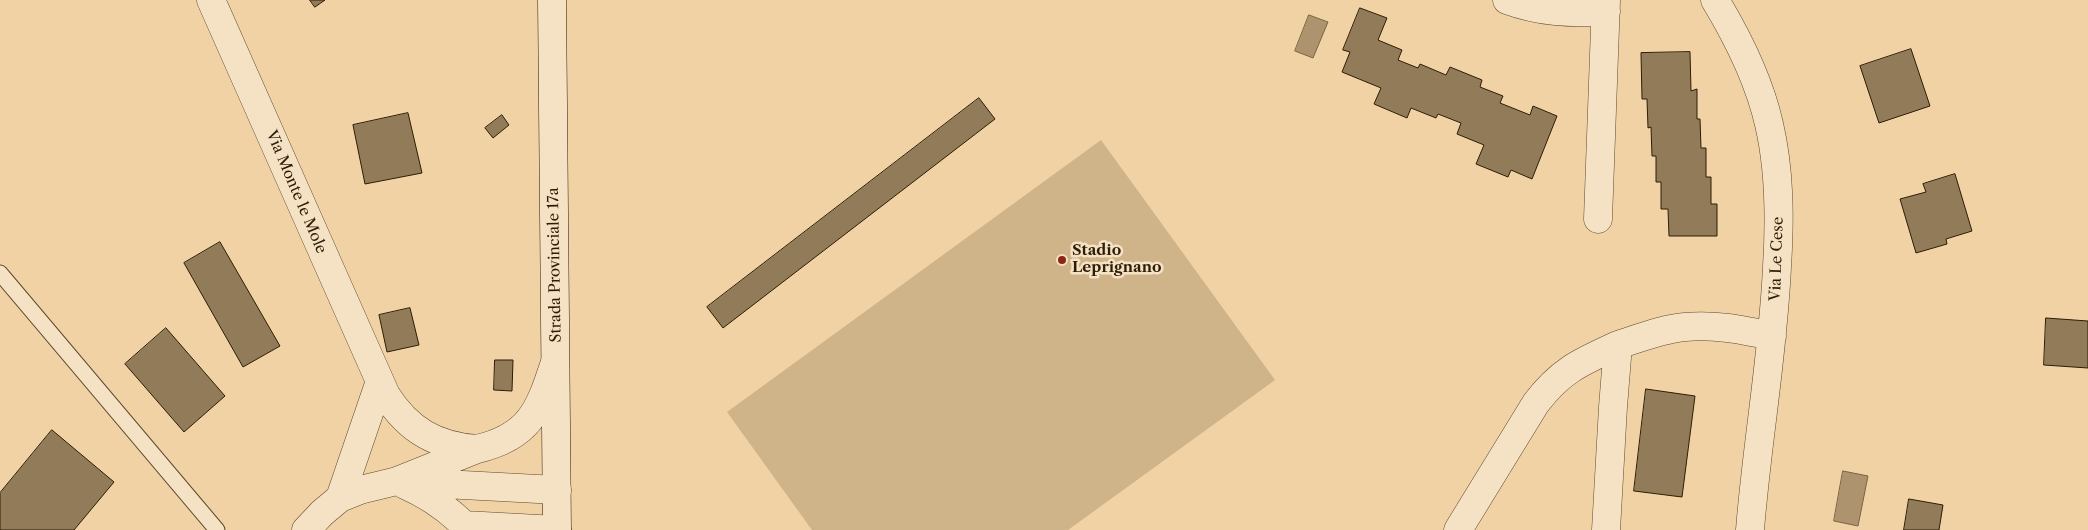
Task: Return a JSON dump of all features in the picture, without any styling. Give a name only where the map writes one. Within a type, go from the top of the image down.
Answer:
[{"type":"street","name":"Via Monte le Mole","points":[[211,0],[380,384],[394,408],[408,424],[432,439],[452,446],[477,449]]},
{"type":"street","name":"Strada Provinciale 17a","points":[[552,0],[557,530]]},
{"type":"street","points":[[1507,0],[1536,9],[1556,12],[1578,13],[1606,6],[1598,219]]},
{"type":"street","name":"Via Le Cese","points":[[1714,0],[1735,34],[1753,74],[1769,122],[1779,214],[1772,336],[1754,474],[1750,530]]},
{"type":"street","points":[[1458,530],[1536,403],[1559,376],[1577,365],[1618,346],[1684,326],[1728,327],[1772,336]]},
{"type":"street","points":[[1606,530],[1618,346]]},
{"type":"street","points":[[306,530],[340,498],[360,490],[397,481],[477,449],[503,441],[516,432],[536,412],[542,401],[556,359]]},
{"type":"street","points":[[340,498],[380,384]]},
{"type":"street","points":[[397,481],[557,490]]},
{"type":"street","points":[[397,481],[426,494],[452,513],[466,528],[557,530]]},
{"type":"lane","points":[[0,273],[218,530]]},
{"type":"shaded area","points":[[1309,15],[1328,22],[1313,58],[1295,51]]},
{"type":"shaded area","name":"Stadio Leprignano","points":[[1101,140],[1275,380],[1068,530],[812,530],[727,412]]},
{"type":"shaded area","points":[[1843,471],[1868,476],[1858,526],[1834,521]]},
{"type":"building","points":[[310,0],[325,0],[315,7]]},
{"type":"building","points":[[1360,8],[1387,18],[1378,40],[1402,50],[1398,60],[1418,68],[1420,64],[1446,75],[1450,67],[1482,80],[1480,87],[1503,96],[1500,103],[1530,115],[1533,106],[1557,116],[1532,179],[1511,170],[1508,177],[1476,164],[1484,145],[1457,134],[1461,123],[1438,114],[1436,118],[1411,108],[1407,118],[1374,104],[1381,88],[1342,72],[1350,52],[1343,50]]},
{"type":"building","points":[[1911,49],[1930,106],[1879,123],[1860,66]]},
{"type":"building","points":[[1690,52],[1691,91],[1697,89],[1697,119],[1700,119],[1701,148],[1706,148],[1706,177],[1711,177],[1711,204],[1717,204],[1717,236],[1669,236],[1668,209],[1661,209],[1661,182],[1656,182],[1656,156],[1652,156],[1651,127],[1648,128],[1647,99],[1642,99],[1641,53]]},
{"type":"building","points":[[979,98],[995,119],[723,328],[707,307]]},
{"type":"building","points":[[408,113],[422,173],[365,184],[353,125]]},
{"type":"building","points":[[502,115],[509,125],[493,138],[485,128]]},
{"type":"building","points":[[1955,174],[1972,231],[1946,239],[1947,244],[1916,253],[1900,199],[1926,192],[1923,184]]},
{"type":"building","points":[[220,242],[280,346],[243,367],[184,263]]},
{"type":"building","points":[[410,308],[419,345],[387,352],[379,315]]},
{"type":"building","points":[[2046,318],[2088,321],[2088,368],[2044,365]]},
{"type":"building","points":[[166,328],[225,396],[184,432],[125,364]]},
{"type":"building","points":[[495,360],[513,360],[512,391],[494,390]]},
{"type":"building","points":[[1646,389],[1695,396],[1682,497],[1634,491]]},
{"type":"building","points":[[52,430],[114,482],[74,530],[0,530],[0,493]]},
{"type":"building","points":[[1909,499],[1943,505],[1939,530],[1904,530]]},
{"type":"place","name":"Stadio Leprignano","points":[[1062,260]]}]
